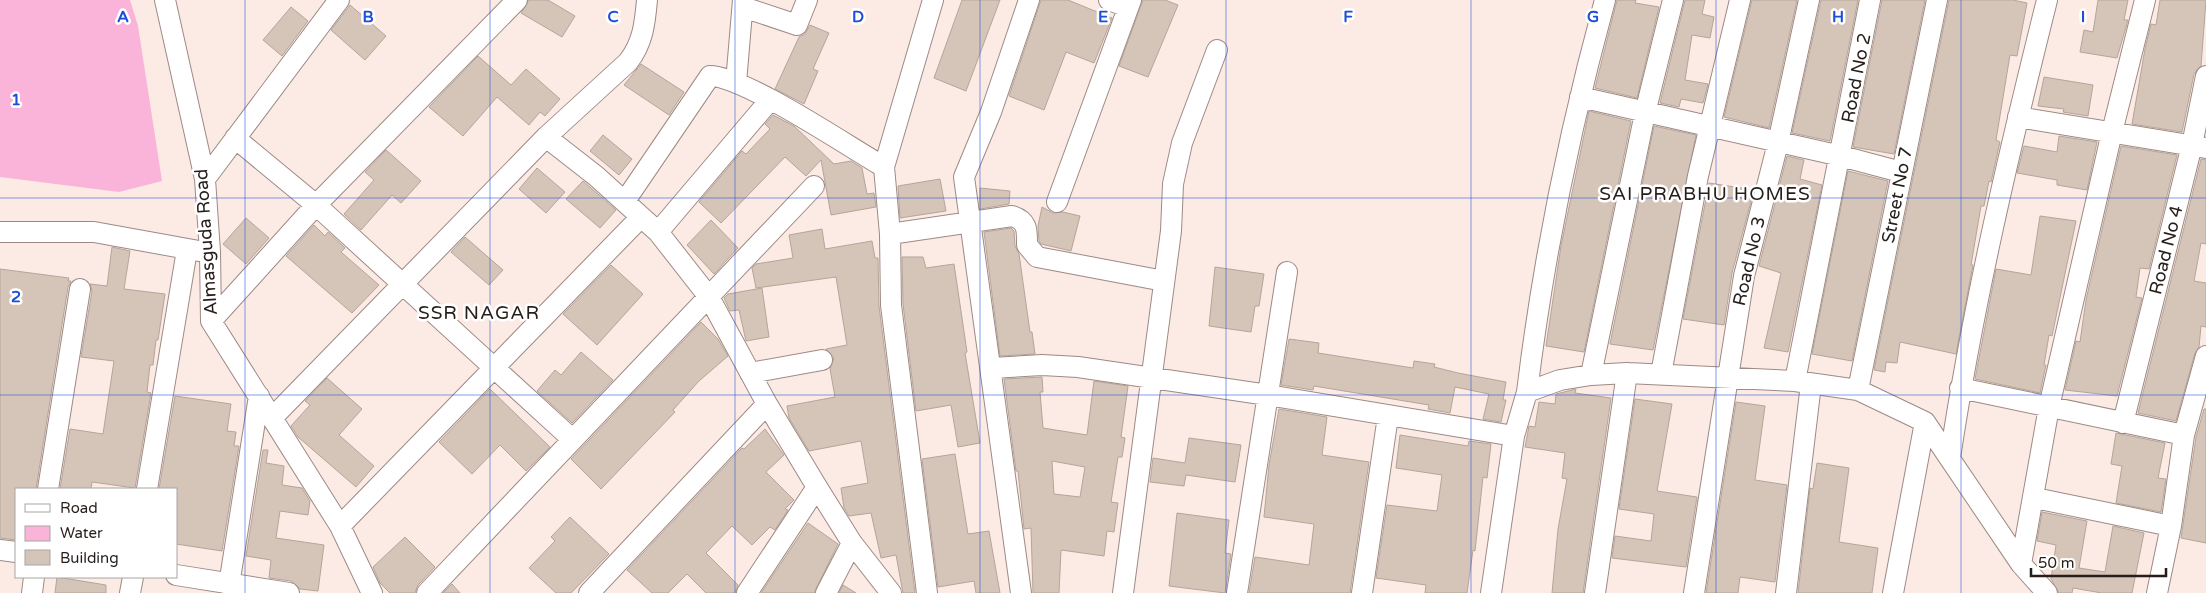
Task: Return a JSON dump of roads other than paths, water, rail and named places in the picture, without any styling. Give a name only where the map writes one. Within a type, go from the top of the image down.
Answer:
[{"type":"street","name":"Almasguda Road","points":[[165,0],[204,179],[210,252],[211,321],[340,526],[372,593]]},
{"type":"street","points":[[204,179],[339,0]]},
{"type":"street","points":[[211,321],[316,205],[517,0]]},
{"type":"street","points":[[273,417],[405,284],[546,137],[628,62],[638,49],[644,25],[647,0]]},
{"type":"street","points":[[736,83],[743,3],[797,25],[807,0]]},
{"type":"street","points":[[927,593],[891,305],[890,234],[884,167],[932,0]]},
{"type":"street","points":[[1021,593],[992,368],[964,177],[991,112],[1029,0]]},
{"type":"street","points":[[1058,202],[1130,4],[1109,0]]},
{"type":"street","points":[[1491,593],[1514,436],[1527,392],[1538,306],[1580,97],[1606,0]]},
{"type":"street","points":[[1590,375],[1645,113],[1673,0]]},
{"type":"street","points":[[1661,374],[1698,176],[1711,128],[1740,0]]},
{"type":"street","name":"Road No 3","points":[[1694,593],[1744,276],[1778,143],[1809,0]]},
{"type":"street","name":"Road No 2","points":[[1786,593],[1803,382],[1841,156],[1870,0]]},
{"type":"street","name":"Street No 7","points":[[1858,390],[1937,0]]},
{"type":"street","points":[[1950,458],[1960,388],[2018,116],[2047,0]]},
{"type":"street","points":[[2021,564],[2049,407],[2112,132],[2145,0]]},
{"type":"street","points":[[1123,593],[1164,281],[1174,184],[1182,143],[1217,50]]},
{"type":"street","points":[[625,201],[710,76],[736,83],[770,100],[884,167]]},
{"type":"street","name":"Road No 4","points":[[2123,422],[2199,147],[2206,76]]},
{"type":"street","points":[[1580,97],[1841,156],[1901,172]]},
{"type":"street","points":[[658,232],[770,100]]},
{"type":"street","points":[[2018,116],[2199,147]]},
{"type":"street","points":[[546,137],[625,201],[658,232],[709,297],[767,404],[817,487],[852,543],[891,593]]},
{"type":"street","points":[[235,138],[316,205],[405,284],[572,439]]},
{"type":"street","points":[[427,593],[814,186]]},
{"type":"street","points":[[890,234],[1012,216],[1022,219],[1027,226],[1027,245],[1037,257],[1164,281]]},
{"type":"street","points":[[340,526],[641,217]]},
{"type":"street","points":[[0,232],[94,232],[186,250],[210,252]]},
{"type":"street","points":[[147,488],[186,250]]},
{"type":"street","points":[[1237,593],[1287,272]]},
{"type":"street","points":[[48,488],[80,289]]},
{"type":"street","points":[[2157,593],[2171,526],[2184,435],[2206,356]]},
{"type":"street","points":[[750,373],[822,360]]},
{"type":"street","points":[[992,368],[1051,366],[1151,378],[1268,395],[1514,436]]},
{"type":"street","points":[[1527,392],[1560,380],[1590,375],[1627,373],[1803,382],[1858,390],[1925,422],[2021,564],[2047,593]]},
{"type":"street","points":[[1595,593],[1627,373]]},
{"type":"street","points":[[1960,388],[2184,435]]},
{"type":"street","points":[[222,587],[259,396]]},
{"type":"street","points":[[589,593],[767,404]]},
{"type":"street","points":[[1362,593],[1388,416]]},
{"type":"street","points":[[1894,593],[1925,422]]},
{"type":"street","points":[[747,593],[817,487]]},
{"type":"street","points":[[2034,498],[2171,526]]},
{"type":"street","points":[[826,593],[852,543]]},
{"type":"street","points":[[0,550],[15,552]]},
{"type":"street","points":[[178,576],[222,587],[289,593]]},
{"type":"street","points":[[32,593],[34,578]]},
{"type":"street","points":[[130,593],[133,578]]},
{"type":"water","points":[[0,0],[130,0],[138,26],[162,181],[119,192],[0,177]]},
{"type":"district","name":"SAI PRABHU HOMES","points":[[1705,193]]},
{"type":"district","name":"SSR NAGAR","points":[[479,312]]}]
